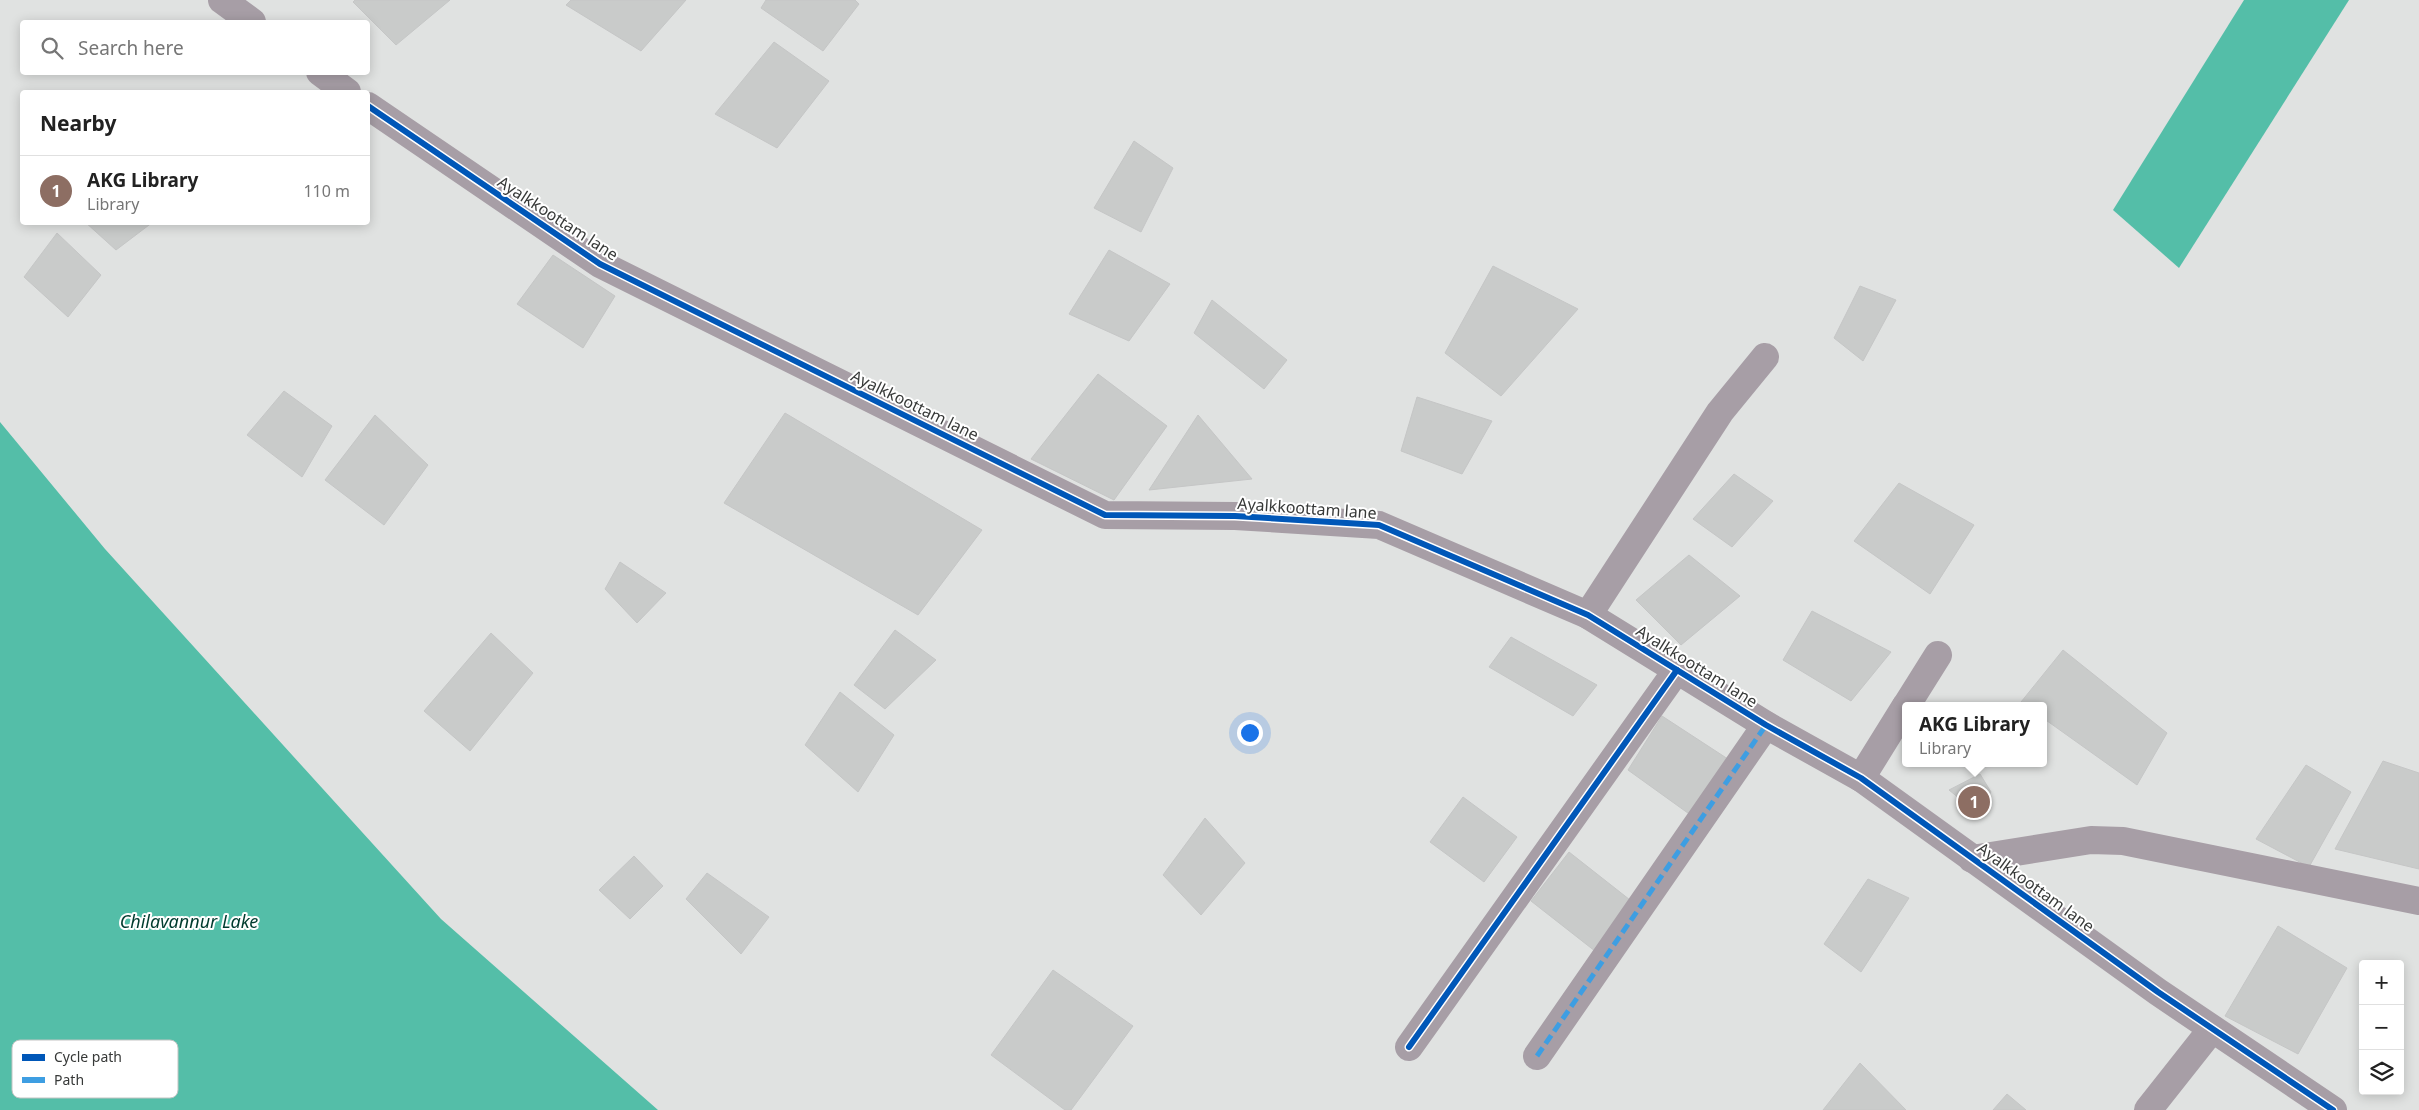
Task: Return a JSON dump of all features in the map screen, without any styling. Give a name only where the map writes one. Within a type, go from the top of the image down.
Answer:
[{"type":"street","points":[[222,0],[249,20]]},
{"type":"street","points":[[324,75],[345,90]]},
{"type":"street","name":"Ayalkkoottam lane","points":[[370,107],[600,264],[1105,515],[1235,516],[1380,525],[1588,615],[1766,725],[1861,778],[2212,1029],[2333,1110]]},
{"type":"street","points":[[1588,615],[1720,412],[1765,357]]},
{"type":"street","points":[[1909,702],[1938,655]]},
{"type":"street","points":[[1409,1047],[1676,670]]},
{"type":"street","points":[[1861,778],[1902,712]]},
{"type":"street","points":[[1537,1056],[1766,725]]},
{"type":"street","points":[[1972,859],[2091,840],[2123,841],[2419,902]]},
{"type":"street","points":[[2148,1110],[2212,1029]]},
{"type":"water","points":[[2244,0],[2349,0],[2179,268],[2113,210]]},
{"type":"water","name":"Chilavannur Lake","points":[[0,422],[105,549],[441,919],[658,1110],[0,1110]]},
{"type":"building","points":[[355,0],[450,0],[396,45],[353,2]]},
{"type":"building","points":[[571,0],[686,0],[641,51],[566,5]]},
{"type":"building","points":[[766,0],[855,0],[859,4],[823,51],[761,8]]},
{"type":"building","points":[[774,42],[829,81],[777,148],[715,114]]},
{"type":"building","points":[[1134,141],[1173,168],[1141,232],[1094,208]]},
{"type":"building","points":[[88,225],[149,225],[116,250]]},
{"type":"building","points":[[57,233],[101,275],[68,317],[24,277]]},
{"type":"building","points":[[1109,250],[1170,284],[1129,341],[1069,314]]},
{"type":"building","points":[[553,255],[615,296],[583,348],[517,304]]},
{"type":"building","points":[[1493,266],[1578,309],[1501,396],[1445,353]]},
{"type":"building","points":[[1860,286],[1896,300],[1863,361],[1834,338]]},
{"type":"building","points":[[1212,300],[1287,360],[1264,389],[1194,333]]},
{"type":"building","points":[[1098,374],[1167,426],[1114,500],[1031,459]]},
{"type":"building","points":[[284,391],[332,426],[302,477],[247,435]]},
{"type":"building","points":[[1417,397],[1492,421],[1462,474],[1401,451]]},
{"type":"building","points":[[785,413],[982,530],[918,615],[724,503]]},
{"type":"building","points":[[375,415],[428,465],[384,525],[325,480]]},
{"type":"building","points":[[1198,415],[1252,479],[1149,490]]},
{"type":"building","points":[[1734,474],[1773,501],[1732,547],[1693,519]]},
{"type":"building","points":[[1899,483],[1974,525],[1930,594],[1854,541]]},
{"type":"building","points":[[1689,555],[1740,596],[1681,645],[1636,600]]},
{"type":"building","points":[[620,562],[666,593],[637,623],[605,589]]},
{"type":"building","points":[[1812,611],[1891,652],[1851,701],[1783,660]]},
{"type":"building","points":[[895,630],[936,660],[885,709],[854,685]]},
{"type":"building","points":[[491,633],[533,673],[470,751],[424,711]]},
{"type":"building","points":[[1511,637],[1597,685],[1573,716],[1489,667]]},
{"type":"building","points":[[2063,650],[2167,733],[2137,785],[2047,721],[2047,702],[2021,702]]},
{"type":"building","points":[[840,692],[894,735],[858,792],[805,745]]},
{"type":"building","points":[[1662,716],[1731,761],[1692,816],[1628,770]]},
{"type":"building","points":[[2383,761],[2419,773],[2419,869],[2335,849]]},
{"type":"building","points":[[2306,765],[2351,792],[2309,867],[2256,839]]},
{"type":"building","points":[[1980,774],[1991,792],[1976,812],[1949,790]]},
{"type":"building","points":[[1463,797],[1517,837],[1484,882],[1430,842]]},
{"type":"building","points":[[1205,818],[1245,863],[1201,915],[1163,875]]},
{"type":"building","points":[[1569,852],[1639,907],[1600,955],[1531,901]]},
{"type":"building","points":[[634,856],[663,886],[630,919],[599,890]]},
{"type":"building","points":[[707,873],[769,917],[741,954],[686,899]]},
{"type":"building","points":[[1868,879],[1909,898],[1861,972],[1824,944]]},
{"type":"building","points":[[2278,926],[2347,968],[2298,1054],[2225,1016]]},
{"type":"building","points":[[1053,970],[1133,1026],[1071,1110],[1065,1110],[991,1055]]},
{"type":"building","points":[[1860,1063],[1906,1110],[1823,1110]]},
{"type":"building","points":[[2007,1094],[2026,1110],[1993,1110]]},
{"type":"marked path","points":[[1537,1056],[1766,725]]},
{"type":"cycle path","points":[[370,107],[600,264],[1105,515],[1235,516],[1379,525],[1588,615],[1766,725],[1861,778],[2158,992],[2333,1110]]},
{"type":"cycle path","points":[[1409,1047],[1677,670]]},
{"type":"place","name":"AKG Library","points":[[1974,802]]}]
